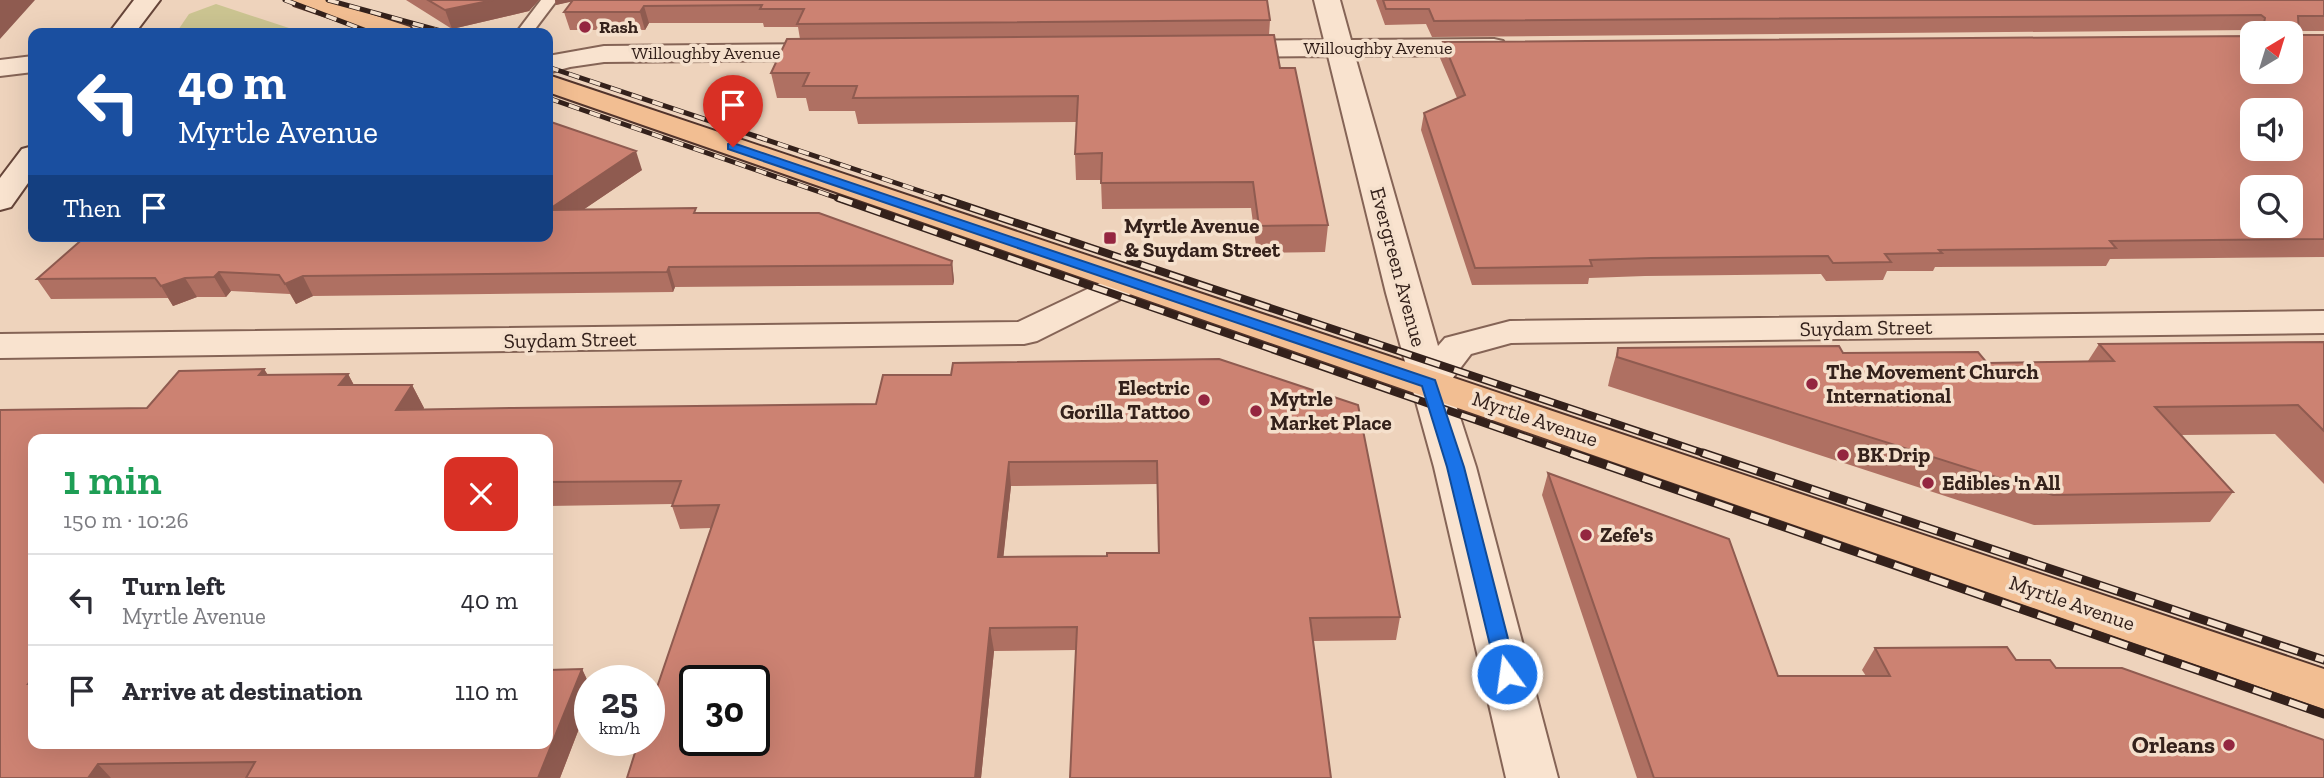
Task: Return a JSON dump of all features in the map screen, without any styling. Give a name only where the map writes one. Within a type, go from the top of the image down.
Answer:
[{"type":"main road","points":[[303,0],[386,28]]},
{"type":"main road","name":"Myrtle Avenue","points":[[553,85],[2324,689]]},
{"type":"street","points":[[126,28],[147,0]]},
{"type":"street","name":"Evergreen Avenue","points":[[1327,0],[1429,383],[1455,467],[1532,778]]},
{"type":"street","name":"Willoughby Avenue","points":[[1199,50],[1518,47]]},
{"type":"street","name":"Willoughby Avenue","points":[[553,63],[604,54],[853,52]]},
{"type":"street","points":[[0,68],[28,65]]},
{"type":"street","points":[[0,200],[28,162]]},
{"type":"street","name":"Suydam Street","points":[[0,346],[1024,333],[1129,282]]},
{"type":"street","name":"Suydam Street","points":[[1429,383],[1458,346],[1510,332],[2324,322]]},
{"type":"lane","points":[[528,28],[549,0]]},
{"type":"shaded area","points":[[216,4],[289,28],[179,28],[189,14]]},
{"type":"building","points":[[428,0],[493,0],[445,10]]},
{"type":"building","points":[[573,0],[1267,0],[1270,20],[797,24],[804,9],[760,9],[762,5],[644,6],[640,12],[564,12]]},
{"type":"building","points":[[1383,0],[2324,0],[2324,16],[2298,16],[2298,21],[2264,21],[2261,15],[1434,21],[1429,9],[1386,9]]},
{"type":"building","points":[[1274,35],[1280,68],[1295,68],[1328,225],[1259,226],[1253,182],[1101,183],[1102,153],[1075,154],[1078,96],[853,98],[857,86],[803,86],[809,73],[771,73],[787,39]]},
{"type":"building","points":[[2303,35],[2324,35],[2324,239],[2110,241],[2116,248],[1939,250],[1942,253],[1885,254],[1891,262],[1833,263],[1828,256],[1651,258],[1590,260],[1592,266],[1475,268],[1424,113],[1465,95],[1443,42],[2240,36],[2240,84],[2303,84]]},
{"type":"building","points":[[553,123],[636,151],[553,207]]},
{"type":"building","points":[[696,208],[694,213],[819,213],[952,261],[951,265],[669,267],[667,272],[303,276],[285,284],[279,275],[219,272],[214,277],[185,278],[161,286],[155,278],[37,279],[79,242],[553,242],[553,210]]},
{"type":"building","points":[[2324,342],[2324,431],[2298,405],[2155,407],[2233,492],[2053,495],[1617,357],[1618,348],[1839,346],[1843,353],[1978,352],[1987,363],[2114,361],[2099,344]]},
{"type":"building","points":[[1219,359],[1358,405],[1400,617],[1310,618],[1331,778],[1070,778],[1077,627],[990,628],[975,778],[627,778],[634,756],[665,756],[665,665],[719,505],[672,506],[681,481],[553,482],[553,434],[28,434],[28,749],[550,749],[538,778],[246,778],[255,762],[98,764],[88,778],[0,778],[0,410],[147,408],[179,371],[264,369],[259,375],[348,374],[339,385],[412,385],[396,410],[876,404],[883,375],[951,375],[953,363]],"holes":[[[1157,461],[1159,553],[1107,553],[1107,556],[998,557],[1009,462]]]},
{"type":"building","points":[[1548,473],[1729,539],[1778,676],[1890,676],[1875,648],[2007,647],[2016,660],[2050,660],[2056,668],[2122,668],[2324,740],[2324,778],[1654,778]]},
{"type":"building","points":[[574,669],[574,689],[553,741],[553,670]]},
{"type":"railway","points":[[285,0],[359,28]]},
{"type":"railway","points":[[328,0],[430,28]]},
{"type":"railway","points":[[553,69],[947,200]]},
{"type":"railway","points":[[553,100],[843,200]]},
{"type":"railway","points":[[838,198],[1576,455]]},
{"type":"railway","points":[[942,198],[1709,455]]},
{"type":"railway","points":[[1571,453],[2324,714]]},
{"type":"railway","points":[[1703,453],[1709,455]]},
{"type":"railway","points":[[1709,455],[2324,660]]},
{"type":"place","name":"Rash","points":[[585,27]]},
{"type":"place","name":"Myrtle Avenue & Suydam Street","points":[[1110,238]]},
{"type":"place","name":"The Movement Church International","points":[[1812,384]]},
{"type":"place","name":"Electric Gorilla Tattoo","points":[[1204,400]]},
{"type":"place","name":"Mytrle Market Place","points":[[1256,411]]},
{"type":"place","name":"BK Drip","points":[[1843,455]]},
{"type":"place","name":"Edibles 'n All","points":[[1928,483]]},
{"type":"place","name":"Zefe's","points":[[1586,535]]},
{"type":"place","name":"Orleans","points":[[2229,745]]},
{"type":"route","points":[[733,147],[1429,383],[1455,467],[1507,674]]}]
